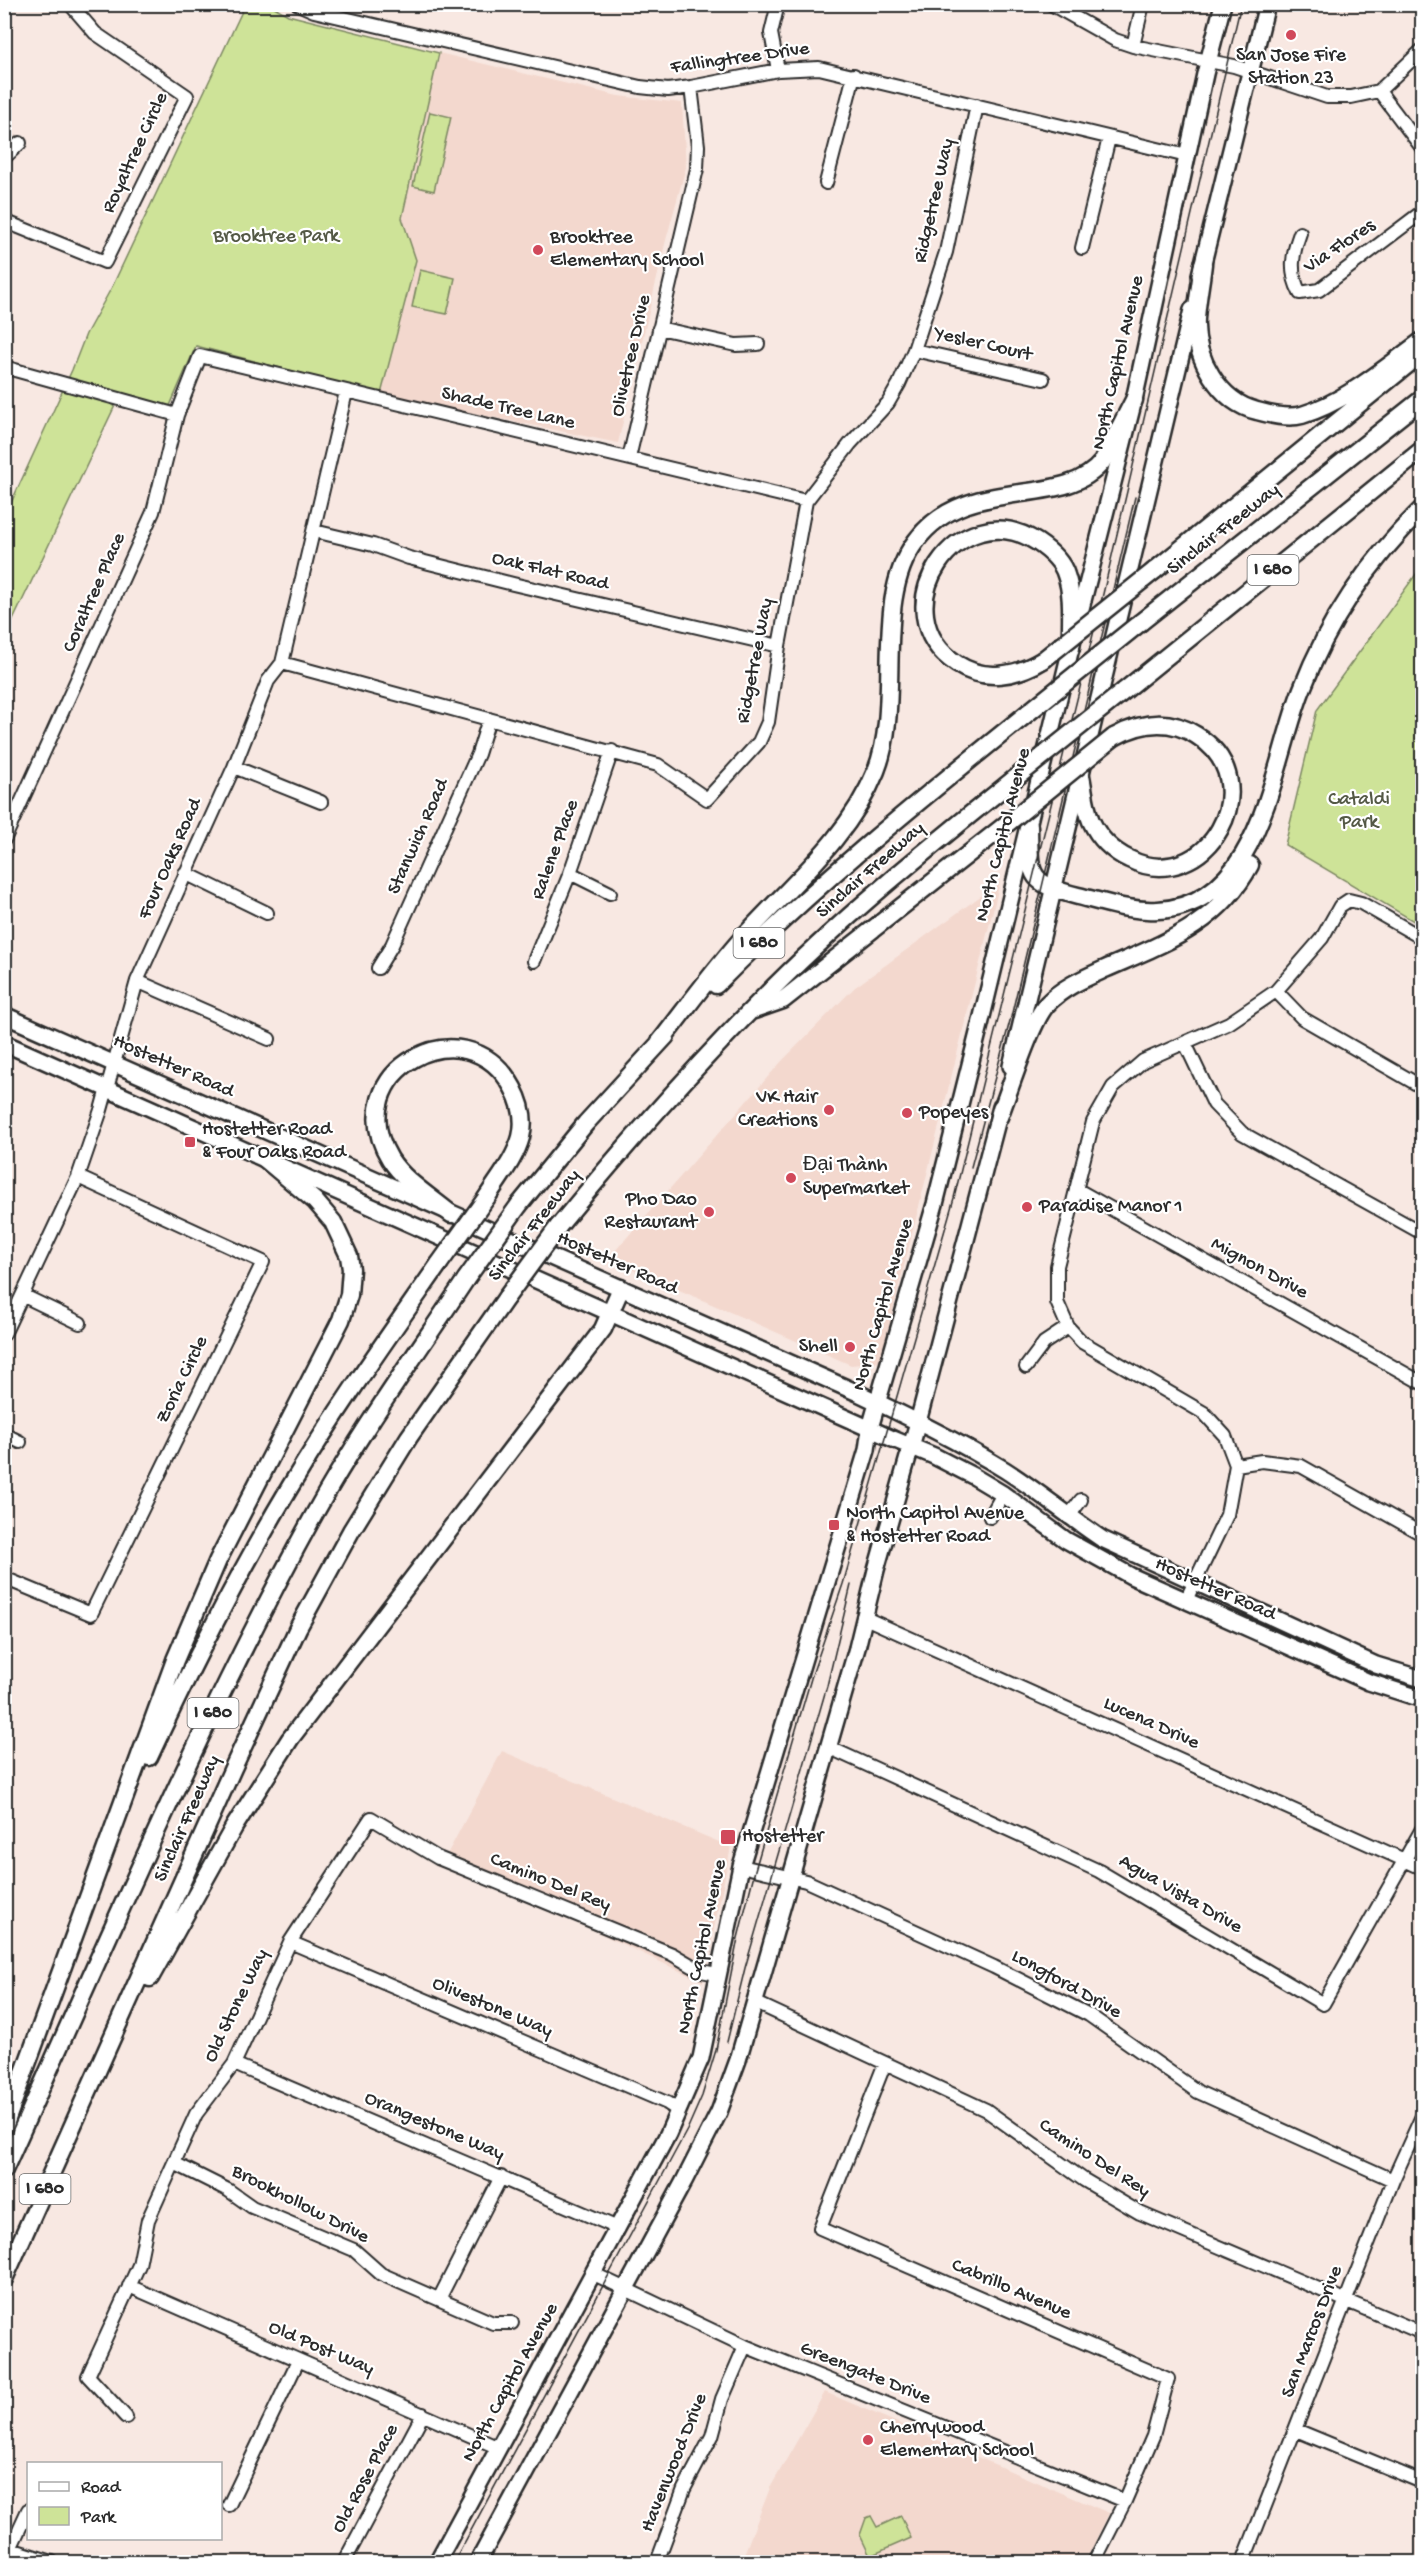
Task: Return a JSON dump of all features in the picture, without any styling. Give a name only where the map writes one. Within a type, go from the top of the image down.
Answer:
[{"type":"highway","points":[[1203,264],[1196,320],[1204,359],[1216,384],[1239,404],[1253,410],[1283,416],[1299,416],[1314,411],[1343,396],[1422,341]]},
{"type":"highway","points":[[1071,648],[1069,588],[1066,574],[1051,552],[1030,538],[1005,531],[979,533],[953,546],[936,565],[926,591],[926,618],[937,644],[956,664],[981,674],[1015,673],[1043,660],[1154,571],[1422,353]]},
{"type":"highway","points":[[659,1043],[737,944],[837,838],[865,795],[879,765],[886,729],[893,613],[898,576],[917,538],[945,513],[969,502],[994,495],[1071,484],[1095,471],[1102,462],[1134,399]]},
{"type":"highway","name":"Sinclair Freeway","points":[[4,2170],[192,1755],[262,1611],[317,1510],[373,1418],[519,1206],[586,1123],[659,1043],[737,963],[815,890],[900,815],[1422,399]]},
{"type":"highway","name":"Sinclair Freeway","points":[[4,2279],[298,1628],[351,1531],[392,1465],[506,1298],[558,1227],[624,1147],[750,1012],[858,909],[926,850],[1422,450]]},
{"type":"highway","points":[[1029,826],[1032,871],[1040,882],[1054,890],[1143,910],[1185,906],[1220,885],[1239,865],[1265,806],[1292,714],[1323,642],[1366,572],[1422,509]]},
{"type":"highway","points":[[750,1012],[783,1000],[1114,737],[1139,725],[1166,723],[1180,727],[1206,741],[1224,764],[1230,793],[1224,824],[1213,841],[1198,854],[1174,865],[1147,866],[1133,862],[1108,846],[1099,835],[1087,807],[1081,776]]},
{"type":"highway","points":[[999,1117],[1037,1020],[1048,1003],[1078,981],[1169,941],[1209,916],[1230,895],[1254,855],[1260,842],[1265,806]]},
{"type":"highway","points":[[75,1932],[127,1806],[171,1710],[243,1571],[339,1408],[487,1197],[507,1166],[521,1137],[521,1107],[515,1092],[498,1068],[487,1059],[456,1048],[440,1049],[413,1057],[403,1064],[388,1082],[379,1104],[379,1129],[390,1158],[398,1169],[451,1214]]},
{"type":"highway","points":[[4,2127],[195,1612],[218,1560],[341,1320],[348,1302],[351,1282],[348,1256],[333,1222],[315,1201],[265,1159]]},
{"type":"highway","points":[[86,2098],[234,1827],[290,1739],[596,1338],[612,1312],[621,1288]]},
{"type":"main road","name":"North Capitol Avenue","points":[[437,2562],[594,2274],[679,2111],[700,2058],[710,2021],[717,1974],[741,1866],[867,1450],[870,1428],[935,1204],[1134,399],[1186,156],[1223,4]]},
{"type":"main road","points":[[478,2562],[626,2290],[719,2112],[738,2060],[918,1422],[999,1117],[1267,4]]},
{"type":"main road","name":"Hostetter Road","points":[[4,1015],[878,1403],[918,1422],[1005,1470],[1102,1539],[1376,1665],[1422,1680]]},
{"type":"main road","name":"Hostetter Road","points":[[4,1043],[934,1456],[1003,1494],[1060,1536],[1091,1555],[1369,1682],[1422,1700]]},
{"type":"street","name":"Royaltree Circle","points":[[4,220],[105,262],[187,96],[95,33],[70,4]]},
{"type":"street","name":"Fallingtree Drive","points":[[298,4],[314,11],[640,87],[668,90],[778,70],[819,68],[1186,156]]},
{"type":"street","points":[[778,4],[771,33],[778,70]]},
{"type":"street","points":[[1051,4],[1115,40],[1133,46],[1250,71],[1327,96],[1352,97],[1379,91],[1422,50]]},
{"type":"street","points":[[1133,46],[1143,4]]},
{"type":"street","points":[[826,183],[854,75]]},
{"type":"street","name":"Olivetree Drive","points":[[629,458],[697,169],[698,146],[691,87]]},
{"type":"street","points":[[1379,91],[1422,148]]},
{"type":"street","name":"Ridgetree Way","points":[[282,663],[658,765],[707,799],[759,742],[768,722],[779,646],[806,501],[850,444],[888,403],[914,350],[946,252],[976,105]]},
{"type":"street","points":[[1082,248],[1109,138]]},
{"type":"street","points":[[4,159],[20,143]]},
{"type":"street","name":"Via Flores","points":[[1300,233],[1292,255],[1293,279],[1300,293],[1319,290],[1422,212]]},
{"type":"street","points":[[659,328],[736,345],[758,344]]},
{"type":"street","name":"Yesler Court","points":[[914,350],[1043,379]]},
{"type":"street","name":"Shade Tree Lane","points":[[200,356],[806,501]]},
{"type":"street","name":"Coraltree Place","points":[[4,840],[153,512],[177,415],[200,356]]},
{"type":"street","points":[[4,367],[177,415]]},
{"type":"street","name":"Four Oaks Road","points":[[4,1335],[78,1177],[137,981],[234,767],[268,681],[282,663],[346,392]]},
{"type":"street","name":"Oak Flat Road","points":[[314,531],[513,584],[779,646]]},
{"type":"street","name":"Stanwich Road","points":[[378,968],[392,945],[478,754],[489,719]]},
{"type":"street","name":"Ralene Place","points":[[534,961],[570,873],[612,751]]},
{"type":"street","points":[[234,767],[321,802]]},
{"type":"street","points":[[185,873],[267,913]]},
{"type":"street","points":[[570,873],[610,893]]},
{"type":"street","points":[[1186,1600],[1227,1515],[1236,1465],[1225,1436],[1204,1413],[1082,1342],[1068,1327],[1057,1302],[1057,1266],[1093,1122],[1113,1087],[1143,1061],[1229,1023],[1276,991],[1322,938],[1340,906],[1349,900],[1362,903],[1422,938]]},
{"type":"street","points":[[137,981],[269,1040]]},
{"type":"street","points":[[1276,991],[1302,1018],[1422,1087]]},
{"type":"street","points":[[1185,1043],[1214,1104],[1242,1133],[1422,1233]]},
{"type":"street","name":"Zoria Circle","points":[[4,1578],[91,1614],[263,1262],[78,1177]]},
{"type":"street","name":"Mignon Drive","points":[[1076,1189],[1422,1383]]},
{"type":"street","points":[[24,1296],[80,1323]]},
{"type":"street","points":[[1026,1367],[1044,1343],[1068,1327]]},
{"type":"street","points":[[4,1434],[20,1442]]},
{"type":"street","points":[[1236,1465],[1262,1461],[1301,1466],[1422,1534]]},
{"type":"street","points":[[990,1517],[1003,1494]]},
{"type":"street","points":[[1068,1517],[1081,1500]]},
{"type":"street","name":"Lucena Drive","points":[[863,1617],[1422,1868]]},
{"type":"street","name":"Agua Vista Drive","points":[[828,1747],[1100,1870],[1184,1918],[1323,2004],[1422,1829]]},
{"type":"street","name":"Old Stone Way","points":[[126,2417],[88,2376],[139,2265],[148,2220],[196,2115],[234,2064],[290,1942],[371,1818]]},
{"type":"street","name":"Camino Del Rey","points":[[371,1818],[438,1858],[672,1954],[701,1971],[717,1974]]},
{"type":"street","name":"Longford Drive","points":[[741,1866],[806,1881],[994,1967],[1089,2016],[1198,2092],[1393,2180]]},
{"type":"street","name":"Olivestone Way","points":[[290,1942],[667,2103],[679,2111]]},
{"type":"street","name":"Camino Del Rey","points":[[754,2002],[986,2110],[1084,2180],[1140,2213],[1422,2333]]},
{"type":"street","name":"Cabrillo Avenue","points":[[885,2063],[820,2228],[1168,2379],[1153,2436],[1095,2562]]},
{"type":"street","name":"Orangestone Way","points":[[234,2064],[618,2228]]},
{"type":"street","name":"San Marcos Drive","points":[[1243,2562],[1393,2180],[1422,2116]]},
{"type":"street","name":"Brookhollow Drive","points":[[174,2163],[228,2190],[252,2207],[354,2250],[381,2274],[493,2323],[512,2323]]},
{"type":"street","points":[[439,2299],[501,2177]]},
{"type":"street","name":"Greengate Drive","points":[[594,2274],[744,2346],[1125,2501]]},
{"type":"street","name":"Old Post Way","points":[[129,2286],[499,2448]]},
{"type":"street","name":"Havenwood Drive","points":[[657,2562],[684,2489],[712,2436],[722,2399],[744,2346]]},
{"type":"street","points":[[229,2505],[298,2361]]},
{"type":"street","name":"Old Rose Place","points":[[344,2562],[423,2414]]},
{"type":"street","points":[[1296,2430],[1422,2482]]},
{"type":"street","points":[[27,2512],[10,2549],[52,2562]]},
{"type":"shaded area","name":"Brooktree Elementary School","points":[[439,53],[618,96],[682,103],[686,167],[666,240],[618,443],[381,394],[416,261],[401,218]]},
{"type":"shaded area","points":[[1000,882],[880,1362],[851,1365],[608,1259],[781,1062],[854,988]]},
{"type":"shaded area","points":[[502,1751],[731,1847],[703,1982],[444,1860]]},
{"type":"shaded area","name":"Cherrywood Elementary School","points":[[825,2392],[1109,2513],[1085,2562],[741,2562],[770,2488]]},
{"type":"green space","name":"Brooktree Park","points":[[245,5],[271,5],[288,15],[439,53],[402,218],[416,260],[381,394],[196,346],[169,408],[121,393],[5,637],[5,516],[72,370],[86,334],[113,285]]},
{"type":"green space","points":[[430,112],[451,117],[434,191],[413,186]]},
{"type":"green space","points":[[420,270],[455,278],[447,314],[412,307]]},
{"type":"green space","name":"Cataldi Park","points":[[1422,566],[1422,926],[1285,845],[1317,710]]},
{"type":"green space","points":[[871,2516],[877,2527],[901,2516],[911,2538],[870,2556],[860,2535],[866,2518]]},
{"type":"tram line","points":[[454,2562],[687,2130],[702,2096],[716,2050],[738,1938],[755,1870],[812,1675],[843,1584],[954,1198],[1103,594],[1241,4]]},
{"type":"tram line","points":[[971,1167],[1011,1017],[1135,497]]},
{"type":"tram line","points":[[727,2042],[745,1968],[827,1686],[851,1585]]},
{"type":"place","name":"San Jose Fire Station 23","points":[[1291,35]]},
{"type":"place","name":"Brooktree Elementary School","points":[[538,250]]},
{"type":"place","name":"VK Hair Creations","points":[[829,1110]]},
{"type":"place","name":"Popeyes","points":[[907,1113]]},
{"type":"place","name":"Hostetter Road & Four Oaks Road","points":[[190,1142]]},
{"type":"place","name":"Đại Thành Supermarket","points":[[791,1178]]},
{"type":"place","name":"Paradise Manor 1","points":[[1027,1207]]},
{"type":"place","name":"Pho Dao Restaurant","points":[[709,1212]]},
{"type":"place","name":"Shell","points":[[850,1347]]},
{"type":"place","name":"North Capitol Avenue & Hostetter Road","points":[[834,1525]]},
{"type":"place","name":"Hostetter","points":[[728,1837]]},
{"type":"place","name":"Cherrywood Elementary School","points":[[868,2440]]}]
